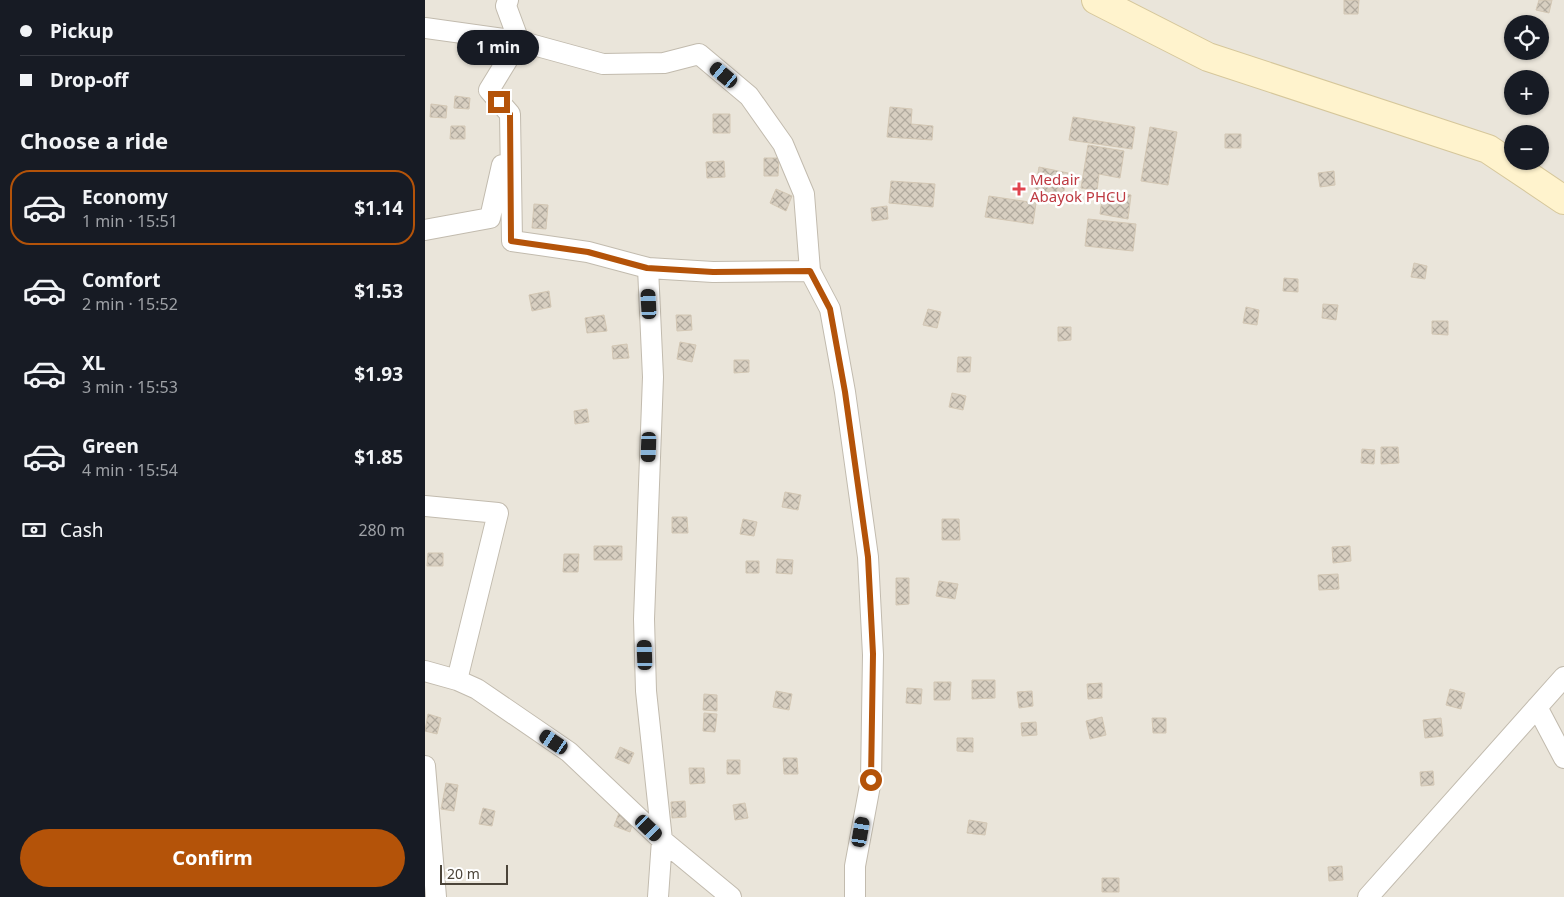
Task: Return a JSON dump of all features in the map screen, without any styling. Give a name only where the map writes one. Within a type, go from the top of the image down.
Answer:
[{"type":"street","points":[[508,0],[507,6],[519,41]]},
{"type":"street","points":[[1096,0],[1208,57],[1488,149],[1564,200]]},
{"type":"street","points":[[425,28],[519,41],[603,64],[664,63],[699,54],[749,96],[783,144],[804,194],[810,271],[830,309],[845,392],[868,557],[873,654],[871,780],[855,866],[855,897]]},
{"type":"street","points":[[519,41],[489,90],[510,114],[511,241],[588,252],[647,268],[713,272],[810,271]]},
{"type":"street","points":[[425,230],[490,218],[500,175],[510,114]]},
{"type":"street","points":[[647,268],[653,377],[644,619],[646,682],[662,840],[659,897]]},
{"type":"street","points":[[425,506],[499,513],[457,680]]},
{"type":"street","points":[[425,671],[457,680],[477,690],[569,752],[662,840],[731,897]]},
{"type":"street","points":[[1368,897],[1564,677]]},
{"type":"street","points":[[1537,707],[1564,758]]},
{"type":"street","points":[[425,766],[436,897]]},
{"type":"shaded area","points":[[425,0],[1564,0],[1564,897],[425,897]]},
{"type":"building","points":[[1344,0],[1359,0],[1358,14],[1344,14]]},
{"type":"building","points":[[1539,0],[1552,0],[1549,13],[1536,10]]},
{"type":"building","points":[[455,96],[470,98],[469,109],[454,108]]},
{"type":"building","points":[[431,104],[447,106],[446,118],[430,117]]},
{"type":"building","points":[[890,107],[912,109],[911,124],[933,126],[932,140],[887,137]]},
{"type":"building","points":[[713,114],[730,114],[730,133],[713,133]]},
{"type":"building","points":[[1073,117],[1135,127],[1132,149],[1069,140]]},
{"type":"building","points":[[451,126],[465,126],[465,139],[450,139]]},
{"type":"building","points":[[1150,127],[1177,132],[1168,185],[1141,181]]},
{"type":"building","points":[[1225,134],[1241,134],[1241,148],[1225,148]]},
{"type":"building","points":[[1088,145],[1124,151],[1120,178],[1099,174],[1097,191],[1081,188]]},
{"type":"building","points":[[764,158],[779,158],[778,176],[764,176]]},
{"type":"building","points":[[724,161],[725,177],[707,178],[706,162]]},
{"type":"building","points":[[1039,167],[1068,173],[1063,195],[1035,189]]},
{"type":"building","points":[[1334,171],[1335,185],[1320,187],[1318,173]]},
{"type":"building","points":[[891,181],[935,184],[933,207],[889,203]]},
{"type":"building","points":[[776,189],[792,196],[786,211],[770,203]]},
{"type":"building","points":[[1103,191],[1131,195],[1128,219],[1100,214]]},
{"type":"building","points":[[989,196],[1036,203],[1033,224],[985,217]]},
{"type":"building","points":[[534,204],[548,205],[546,229],[532,228]]},
{"type":"building","points":[[887,206],[888,219],[872,221],[871,208]]},
{"type":"building","points":[[1088,219],[1136,224],[1133,251],[1085,246]]},
{"type":"building","points":[[1414,263],[1427,266],[1425,279],[1411,277]]},
{"type":"building","points":[[1284,278],[1298,279],[1298,292],[1283,291]]},
{"type":"building","points":[[549,291],[551,307],[532,311],[529,295]]},
{"type":"building","points":[[1323,304],[1338,305],[1336,320],[1322,318]]},
{"type":"building","points":[[1246,307],[1259,310],[1257,325],[1243,323]]},
{"type":"building","points":[[928,309],[941,312],[937,328],[923,325]]},
{"type":"building","points":[[604,315],[607,331],[587,333],[585,318]]},
{"type":"building","points":[[676,315],[691,315],[692,330],[677,331]]},
{"type":"building","points":[[1432,321],[1448,321],[1448,335],[1432,334]]},
{"type":"building","points":[[1058,327],[1071,327],[1071,340],[1058,341]]},
{"type":"building","points":[[680,342],[696,345],[692,362],[677,359]]},
{"type":"building","points":[[627,344],[629,358],[613,359],[612,346]]},
{"type":"building","points":[[958,357],[971,357],[970,372],[957,372]]},
{"type":"building","points":[[734,360],[749,360],[749,372],[734,373]]},
{"type":"building","points":[[952,393],[966,396],[963,410],[949,407]]},
{"type":"building","points":[[587,409],[589,422],[575,424],[574,411]]},
{"type":"building","points":[[1381,447],[1398,447],[1399,463],[1381,464]]},
{"type":"building","points":[[1362,449],[1375,450],[1374,464],[1361,463]]},
{"type":"building","points":[[785,492],[801,495],[798,510],[782,507]]},
{"type":"building","points":[[672,517],[687,517],[688,533],[672,533]]},
{"type":"building","points":[[743,519],[757,522],[754,536],[740,534]]},
{"type":"building","points":[[942,519],[959,519],[960,540],[942,540]]},
{"type":"building","points":[[594,546],[622,546],[622,560],[594,560]]},
{"type":"building","points":[[1350,546],[1351,561],[1333,563],[1332,547]]},
{"type":"building","points":[[428,553],[443,553],[443,566],[427,566]]},
{"type":"building","points":[[564,554],[579,554],[578,572],[563,572]]},
{"type":"building","points":[[777,559],[793,560],[792,574],[776,573]]},
{"type":"building","points":[[746,561],[759,561],[759,573],[746,573]]},
{"type":"building","points":[[1338,574],[1339,589],[1319,590],[1318,575]]},
{"type":"building","points":[[896,578],[909,578],[909,604],[896,605]]},
{"type":"building","points":[[939,581],[958,584],[955,599],[936,596]]},
{"type":"building","points":[[972,680],[995,680],[995,698],[972,699]]},
{"type":"building","points":[[934,682],[951,682],[950,700],[934,700]]},
{"type":"building","points":[[1102,683],[1102,698],[1088,699],[1087,684]]},
{"type":"building","points":[[907,688],[922,689],[921,704],[906,703]]},
{"type":"building","points":[[1450,689],[1465,693],[1461,709],[1446,705]]},
{"type":"building","points":[[776,691],[792,694],[789,710],[773,707]]},
{"type":"building","points":[[1032,691],[1033,706],[1019,708],[1017,692]]},
{"type":"building","points":[[704,694],[717,695],[717,711],[703,710]]},
{"type":"building","points":[[704,713],[717,714],[715,732],[703,731]]},
{"type":"building","points":[[428,714],[441,718],[437,734],[425,731]]},
{"type":"building","points":[[1102,717],[1106,735],[1090,739],[1086,721]]},
{"type":"building","points":[[1152,718],[1166,718],[1166,733],[1153,733]]},
{"type":"building","points":[[1441,718],[1443,736],[1425,738],[1423,720]]},
{"type":"building","points":[[1036,722],[1037,735],[1022,736],[1021,723]]},
{"type":"building","points":[[957,738],[973,738],[973,752],[957,751]]},
{"type":"building","points":[[620,747],[634,753],[629,764],[615,758]]},
{"type":"building","points":[[783,758],[797,758],[798,774],[784,774]]},
{"type":"building","points":[[727,760],[740,760],[740,774],[727,774]]},
{"type":"building","points":[[689,768],[704,768],[705,783],[690,784]]},
{"type":"building","points":[[1433,771],[1434,785],[1421,786],[1420,772]]},
{"type":"building","points":[[446,783],[458,785],[454,811],[441,809]]},
{"type":"building","points":[[685,801],[686,817],[672,818],[671,802]]},
{"type":"building","points":[[745,803],[748,818],[735,820],[733,805]]},
{"type":"building","points":[[483,808],[495,811],[492,826],[479,824]]},
{"type":"building","points":[[619,813],[634,818],[630,832],[614,826]]},
{"type":"building","points":[[969,820],[987,823],[985,835],[967,833]]},
{"type":"building","points":[[1342,866],[1343,880],[1329,881],[1328,867]]},
{"type":"building","points":[[1102,878],[1119,878],[1119,892],[1102,892]]},
{"type":"place","name":"Medair Abayok PHCU","points":[[1019,189]]},
{"type":"route","points":[[499,102],[510,114],[511,241],[588,252],[647,268],[713,272],[810,271],[830,309],[845,392],[868,557],[873,654],[871,780]]}]
